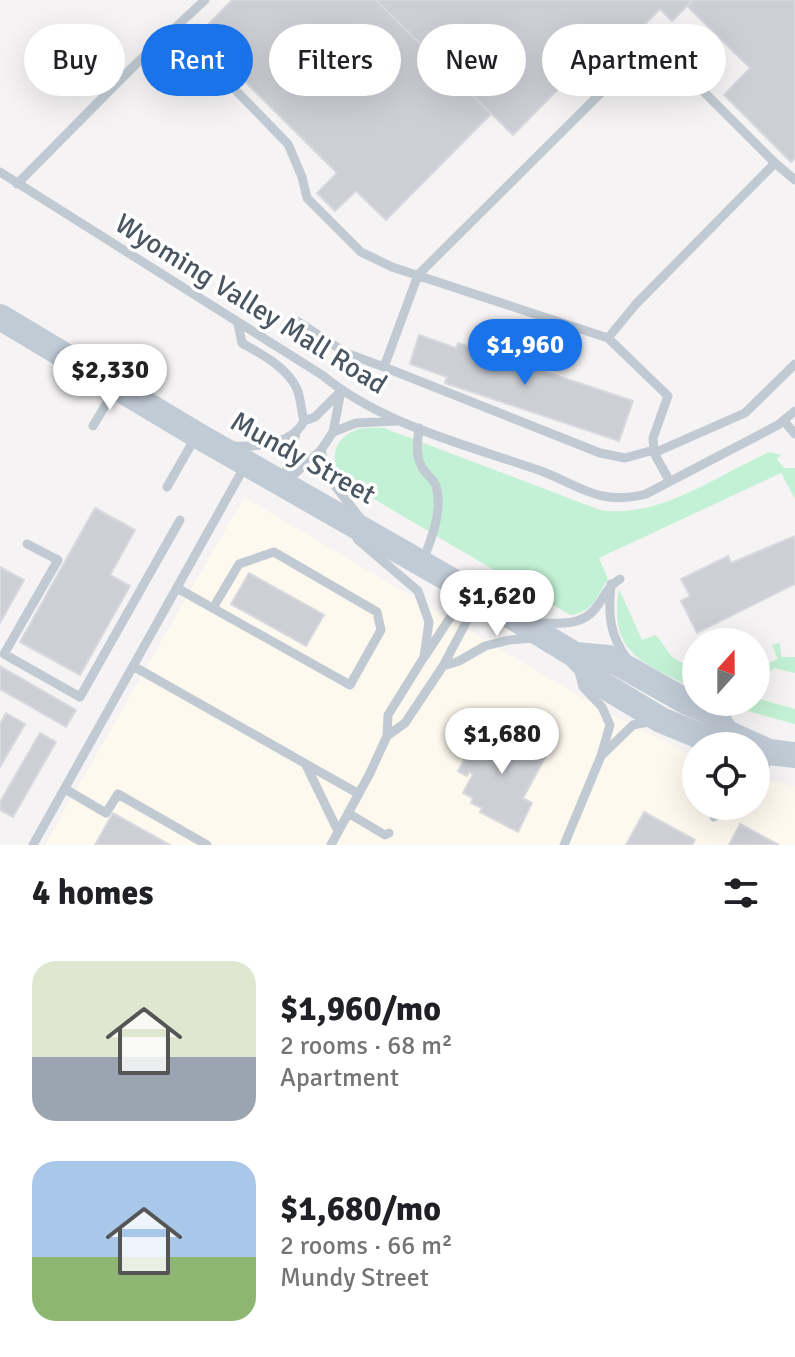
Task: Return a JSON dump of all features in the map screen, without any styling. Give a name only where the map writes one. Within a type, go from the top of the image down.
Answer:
[{"type":"main road","name":"Mundy Street","points":[[0,317],[205,440],[475,594],[575,655],[603,685],[661,720],[694,732]]},
{"type":"main road","name":"Mundy Street","points":[[575,655],[609,658],[715,714],[714,732]]},
{"type":"lane","points":[[181,24],[205,0]]},
{"type":"lane","points":[[384,367],[418,275],[653,41],[795,180]]},
{"type":"lane","points":[[17,184],[141,59]]},
{"type":"lane","points":[[241,96],[288,144],[307,198],[372,259],[608,338],[668,396],[653,438],[654,453],[669,480]]},
{"type":"lane","points":[[608,338],[636,304],[775,163]]},
{"type":"lane","name":"Wyoming Valley Mall Road","points":[[0,172],[322,375],[341,391],[401,421],[599,495],[630,498],[646,494],[784,421],[795,411]]},
{"type":"lane","points":[[297,321],[346,353],[600,453],[625,458],[644,452],[654,453],[745,413],[795,364]]},
{"type":"lane","points":[[238,324],[242,343],[278,367],[294,383],[304,421]]},
{"type":"lane","points":[[93,426],[117,386]]},
{"type":"lane","points":[[283,484],[296,433],[304,421],[315,417],[341,391]]},
{"type":"lane","points":[[283,484],[321,450],[333,432],[341,391]]},
{"type":"lane","points":[[333,432],[356,423],[401,421]]},
{"type":"lane","points":[[784,421],[795,434]]},
{"type":"lane","points":[[419,428],[417,450],[420,465],[435,484],[437,509],[433,535],[422,563]]},
{"type":"lane","points":[[167,487],[205,440],[266,445],[296,433]]},
{"type":"lane","points":[[321,450],[328,477],[373,535]]},
{"type":"lane","points":[[33,845],[246,463]]},
{"type":"lane","points":[[312,500],[418,591],[429,622],[424,657]]},
{"type":"lane","points":[[27,544],[58,560],[4,654],[80,697],[180,520]]},
{"type":"lane","points":[[177,588],[350,685],[381,630],[377,612],[274,552],[239,564],[213,608]]},
{"type":"lane","points":[[522,624],[569,622],[583,618],[591,613],[616,582],[608,615],[616,642],[627,658],[655,684]]},
{"type":"lane","points":[[331,845],[387,736],[388,715],[455,610],[475,594]]},
{"type":"lane","points":[[387,736],[405,723],[443,666],[470,615],[475,594]]},
{"type":"lane","points":[[443,666],[498,642],[547,638]]},
{"type":"lane","points":[[564,845],[601,756],[610,725],[608,716],[583,687],[575,655]]},
{"type":"lane","points":[[133,666],[359,794]]},
{"type":"lane","points":[[601,756],[633,725],[661,720]]},
{"type":"lane","points":[[770,778],[786,755]]},
{"type":"lane","points":[[305,763],[338,831]]},
{"type":"lane","points":[[65,789],[106,813],[118,794],[207,845]]},
{"type":"lane","points":[[348,813],[388,838]]},
{"type":"shaded area","points":[[244,497],[608,713],[682,750],[682,820],[770,820],[770,781],[795,786],[795,845],[45,845]]},
{"type":"green space","points":[[384,428],[600,510],[622,511],[666,502],[770,452],[781,455],[777,459],[784,468],[795,468],[795,499],[781,473],[599,558],[608,579],[589,607],[570,615],[342,480],[335,458],[342,439],[359,429]]},
{"type":"green space","points":[[619,589],[642,640],[656,635],[672,657],[682,663],[682,683],[646,664],[634,654],[619,630]]},
{"type":"green space","points":[[780,643],[781,657],[795,657],[795,673],[774,668],[770,672],[770,663],[778,659],[772,645]]},
{"type":"green space","points":[[770,702],[795,709],[795,724],[766,716],[770,716]]},
{"type":"building","points":[[232,0],[376,0],[400,24],[269,24],[269,96],[401,96],[401,25],[417,41],[417,96],[473,96],[491,114],[386,220],[356,191],[335,211],[317,193],[337,173],[253,90],[253,24],[209,24]]},
{"type":"building","points":[[376,0],[693,0],[672,21],[660,9],[645,24],[542,24],[542,96],[552,96],[513,135],[473,96],[526,96],[526,24],[417,24],[417,40]]},
{"type":"building","points":[[693,0],[795,0],[795,158],[791,162],[725,96],[750,68],[726,44],[726,24],[705,24],[687,6]]},
{"type":"building","points":[[419,335],[456,348],[458,343],[633,401],[619,441],[445,383],[447,377],[410,364]]},
{"type":"building","points":[[95,508],[135,530],[110,575],[130,586],[80,675],[20,642]]},
{"type":"building","points":[[795,536],[795,584],[707,628],[694,628],[681,601],[690,596],[681,579],[728,556],[731,563]]},
{"type":"building","points":[[0,567],[24,580],[0,623]]},
{"type":"building","points":[[249,573],[324,615],[306,646],[231,604]]},
{"type":"building","points":[[0,666],[76,710],[66,727],[0,689]]},
{"type":"building","points":[[6,713],[25,724],[0,767],[0,724]]},
{"type":"building","points":[[487,724],[546,756],[523,798],[532,803],[518,832],[480,812],[482,808],[471,803],[473,798],[463,793],[473,774],[469,772],[467,776],[458,771]]},
{"type":"building","points":[[40,733],[56,742],[13,817],[0,810],[0,802]]},
{"type":"building","points":[[644,812],[695,840],[692,845],[626,845]]},
{"type":"building","points":[[113,813],[170,845],[95,845]]},
{"type":"building","points":[[740,824],[779,845],[729,845]]}]
